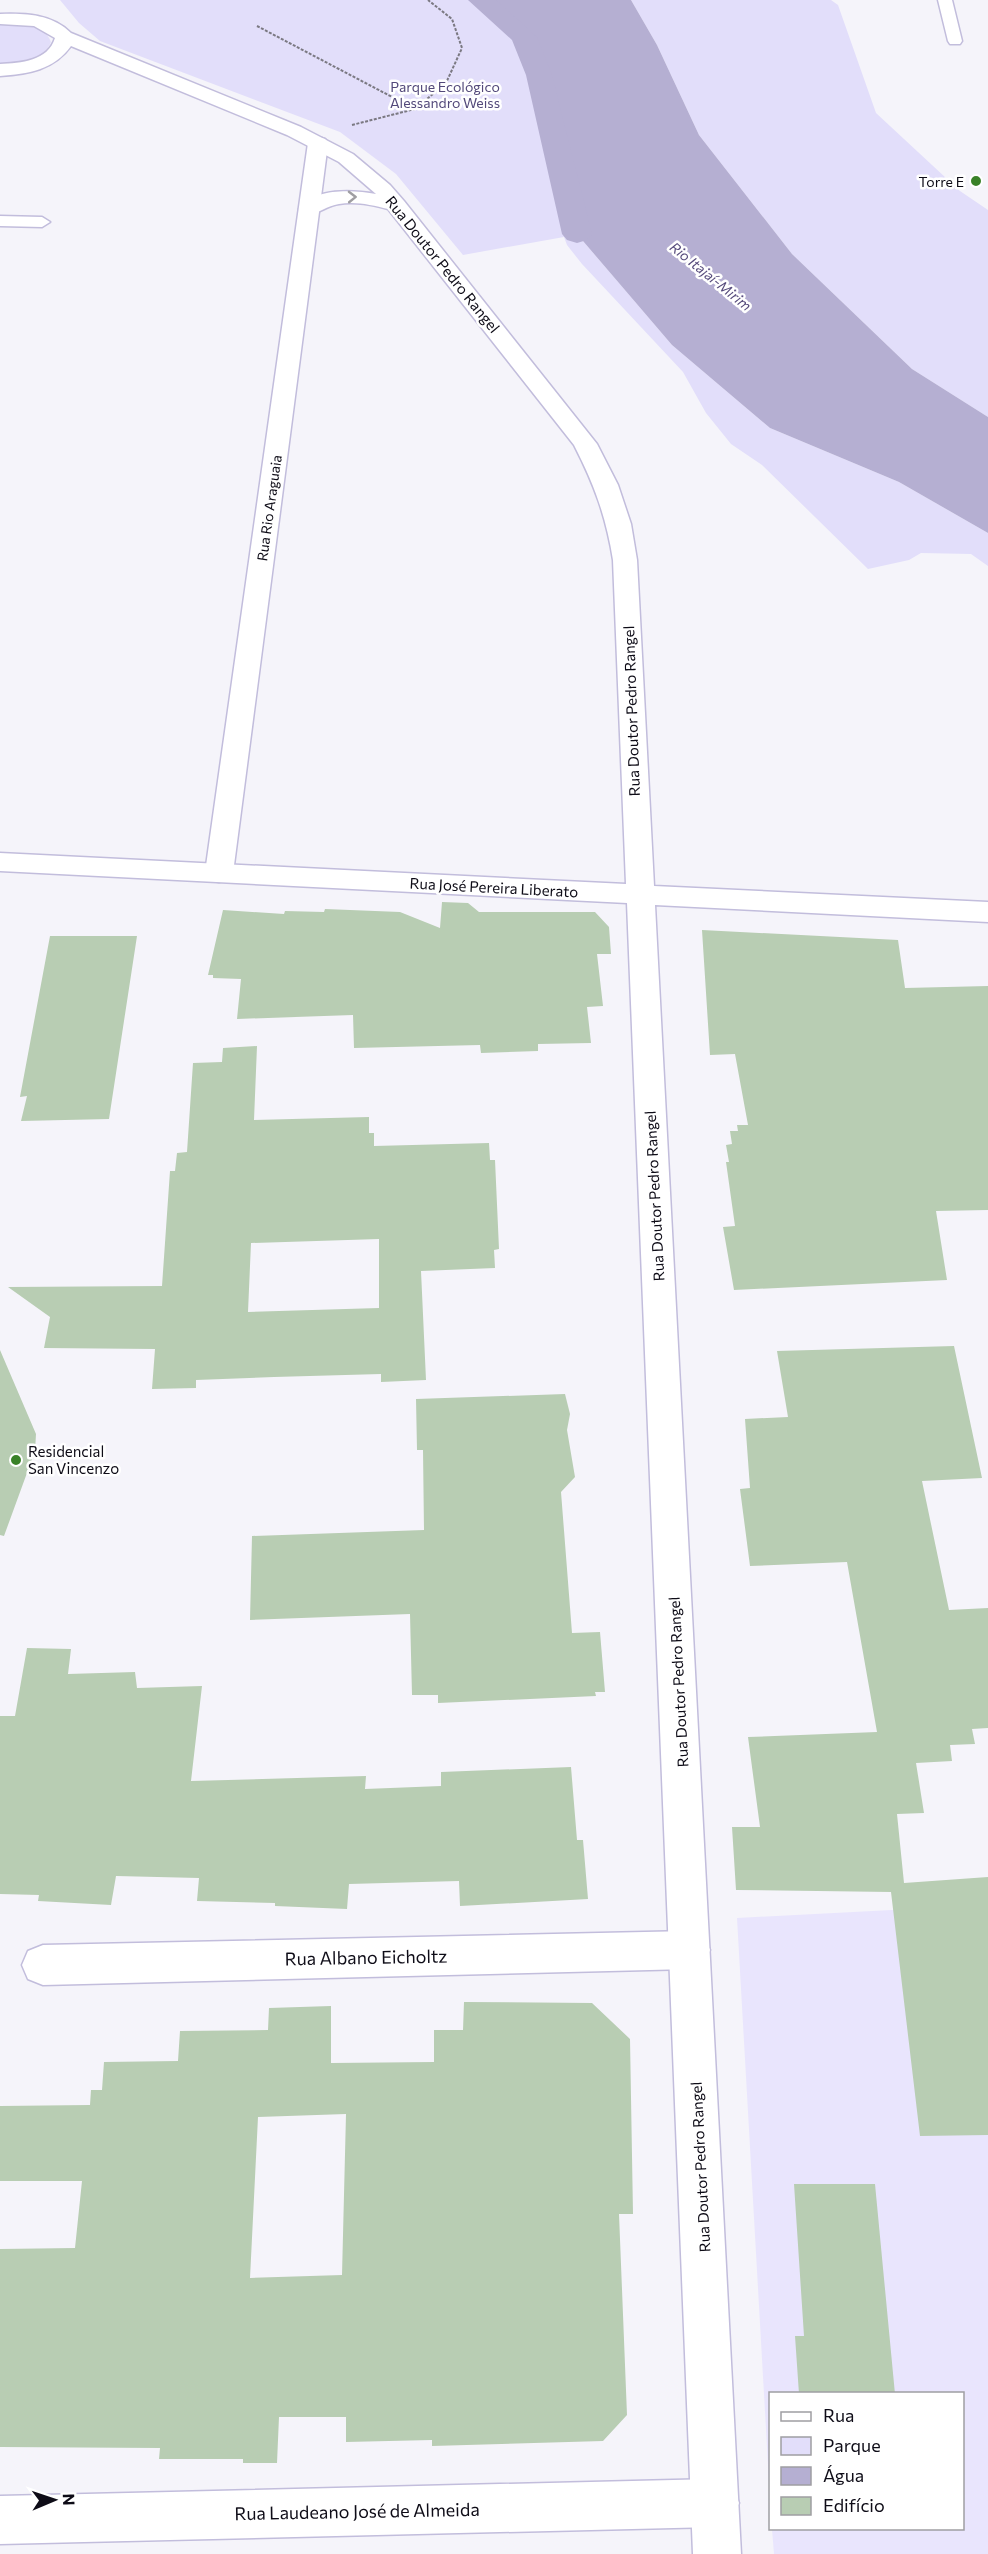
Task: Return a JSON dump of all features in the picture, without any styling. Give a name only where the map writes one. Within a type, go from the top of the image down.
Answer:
[{"type":"main road","points":[[0,12],[18,0]]},
{"type":"main road","points":[[0,70],[33,65],[58,53],[63,46],[62,33],[50,6]]},
{"type":"main road","name":"Rua Doutor Pedro Rangel","points":[[0,19],[34,20],[140,69],[318,143],[366,173],[397,205],[585,444],[606,485],[620,524],[625,560],[717,2554]]},
{"type":"main road","name":"Rua Doutor Pedro Rangel","points":[[33,65],[140,69]]},
{"type":"main road","name":"Rua Rio Araguaia","points":[[219,873],[318,143]]},
{"type":"main road","points":[[309,209],[322,201],[363,196],[397,205]]},
{"type":"main road","name":"Rua José Pereira Liberato","points":[[0,862],[988,912]]},
{"type":"main road","name":"Rua Albano Eicholtz","points":[[43,1965],[690,1950]]},
{"type":"main road","name":"Rua Laudeano José de Almeida","points":[[0,2520],[715,2503]]},
{"type":"lane","points":[[945,0],[956,42]]},
{"type":"lane","points":[[0,221],[42,222]]},
{"type":"path","points":[[351,126],[415,109],[446,83],[462,48],[453,19],[428,0]]},
{"type":"path","points":[[257,26],[415,109]]},
{"type":"shaded area","points":[[988,1905],[988,2554],[774,2554],[772,2530],[964,2530],[964,2392],[769,2392],[769,2482],[737,1918]]},
{"type":"green space","name":"Parque Ecológico Alessandro Weiss","points":[[60,0],[481,0],[524,37],[539,75],[577,234],[672,345],[770,428],[899,482],[988,533],[988,566],[971,554],[921,553],[909,560],[868,569],[762,465],[731,444],[706,413],[683,372],[582,264],[567,245],[564,237],[463,255],[396,174],[340,132],[100,41],[79,23]]},
{"type":"green space","points":[[631,0],[831,0],[838,5],[876,113],[960,191],[988,210],[988,417],[912,369],[792,254],[699,135],[657,45]]},
{"type":"green space","points":[[0,24],[37,28],[48,36],[51,42],[36,57],[22,62],[0,65]]},
{"type":"water","name":"Rio Itajaí-Mirim","points":[[481,0],[631,0],[657,45],[699,135],[792,254],[912,369],[988,417],[988,533],[899,482],[770,428],[672,345],[577,234],[539,75],[524,37]]},
{"type":"building","points":[[442,902],[468,903],[479,912],[595,912],[609,927],[611,954],[597,954],[603,1006],[587,1007],[591,1043],[538,1044],[538,1051],[481,1053],[480,1045],[354,1048],[353,1015],[237,1019],[241,979],[213,978],[213,975],[208,975],[223,910],[284,914],[285,911],[324,912],[325,909],[400,912],[440,928]]},
{"type":"building","points":[[702,930],[898,940],[905,988],[988,986],[988,1210],[936,1211],[947,1280],[734,1290],[723,1227],[735,1226],[726,1162],[729,1162],[726,1145],[732,1144],[730,1131],[738,1131],[737,1125],[748,1125],[735,1054],[710,1055]]},
{"type":"building","points":[[50,936],[137,936],[109,1119],[21,1121],[27,1096],[20,1097]]},
{"type":"building","points":[[257,1046],[254,1120],[369,1117],[369,1133],[374,1133],[374,1146],[489,1143],[490,1160],[495,1160],[499,1249],[494,1250],[495,1268],[421,1271],[426,1380],[381,1382],[381,1374],[274,1377],[196,1380],[196,1388],[152,1389],[155,1349],[44,1348],[50,1317],[8,1287],[162,1286],[170,1171],[175,1171],[177,1153],[187,1152],[193,1063],[222,1062],[223,1048]],"holes":[[[379,1239],[379,1308],[248,1312],[251,1243]]]},
{"type":"building","points":[[954,1346],[982,1478],[922,1481],[949,1610],[988,1608],[988,1728],[972,1729],[975,1744],[950,1745],[952,1761],[916,1763],[924,1813],[897,1814],[904,1883],[988,1877],[988,2135],[920,2136],[891,1892],[736,1890],[732,1827],[760,1827],[748,1737],[877,1732],[847,1562],[750,1566],[740,1489],[750,1488],[745,1419],[788,1417],[777,1351]]},
{"type":"building","name":"Residencial San Vincenzo","points":[[0,1350],[36,1434],[35,1451],[4,1536],[0,1535]]},
{"type":"building","points":[[565,1394],[570,1414],[567,1430],[575,1477],[561,1492],[572,1633],[600,1632],[605,1692],[595,1692],[596,1696],[438,1703],[438,1695],[412,1695],[410,1614],[250,1620],[252,1536],[424,1530],[423,1450],[417,1450],[416,1399]]},
{"type":"building","points":[[27,1648],[71,1649],[68,1674],[135,1672],[137,1688],[202,1686],[191,1781],[366,1776],[365,1789],[441,1786],[441,1772],[571,1767],[577,1840],[583,1840],[588,1899],[460,1906],[459,1881],[349,1884],[347,1909],[275,1906],[275,1903],[197,1901],[199,1878],[116,1876],[111,1905],[38,1901],[39,1895],[0,1894],[0,1716],[15,1716]]},
{"type":"building","points":[[464,2002],[592,2003],[630,2039],[633,2214],[619,2214],[627,2415],[603,2441],[432,2446],[432,2440],[346,2442],[346,2417],[279,2417],[277,2463],[243,2463],[243,2459],[159,2459],[160,2448],[0,2447],[0,2249],[75,2248],[82,2181],[0,2181],[0,2106],[90,2105],[91,2090],[102,2090],[104,2062],[178,2061],[180,2031],[268,2030],[269,2008],[331,2006],[331,2063],[434,2062],[434,2030],[463,2030]],"holes":[[[346,2114],[342,2275],[250,2278],[258,2117]]]},
{"type":"building","points":[[794,2184],[875,2184],[895,2392],[799,2392],[795,2336],[804,2336]]},
{"type":"waterway","points":[[481,0],[524,37],[539,75],[577,234]]},
{"type":"place","name":"Torre E","points":[[976,181]]},
{"type":"place","name":"Residencial San Vincenzo","points":[[16,1460]]}]
